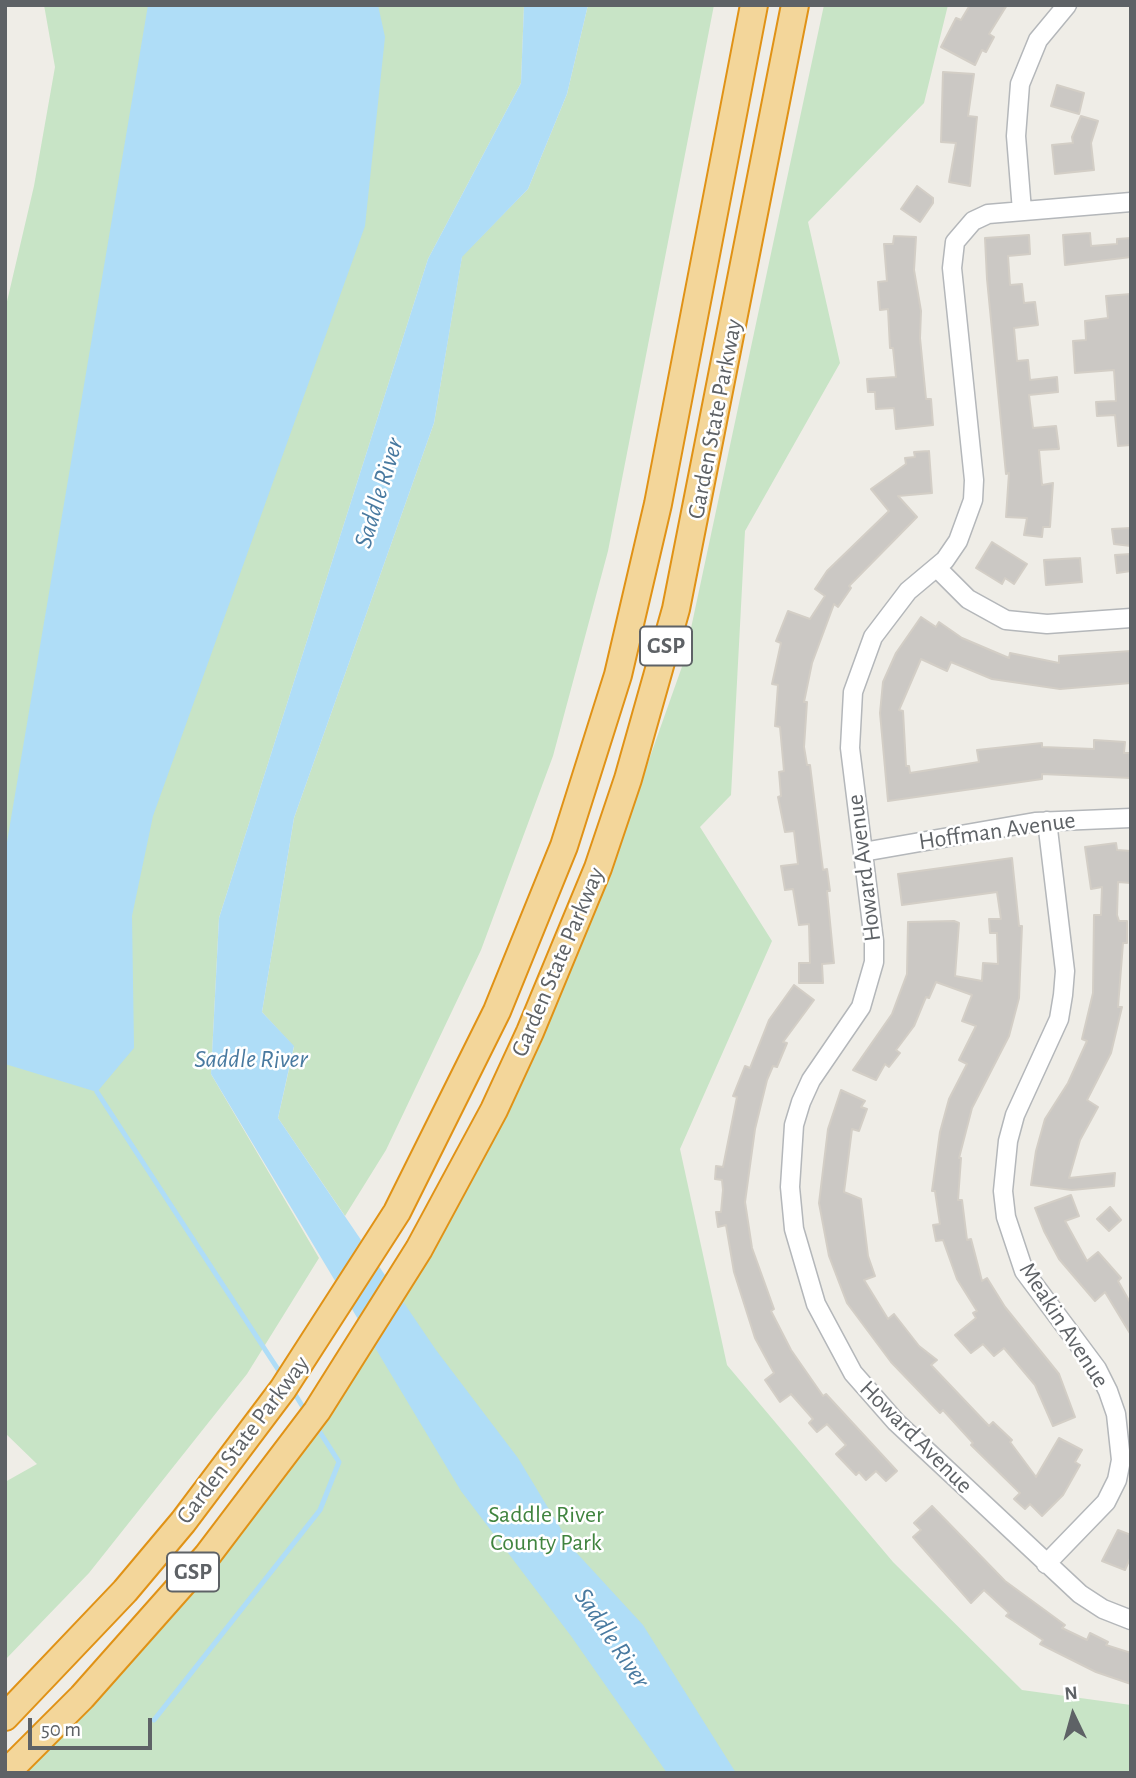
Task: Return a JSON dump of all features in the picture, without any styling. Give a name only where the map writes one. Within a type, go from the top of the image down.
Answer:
[{"type":"highway","name":"Garden State Parkway","points":[[5,1717],[125,1591],[183,1522],[283,1389],[397,1212],[497,1011],[564,846],[618,675],[658,504],[754,5]]},
{"type":"highway","name":"Garden State Parkway","points":[[10,1769],[82,1697],[207,1556],[262,1486],[350,1361],[419,1249],[488,1121],[530,1032],[594,880],[628,779],[676,609],[696,522],[795,5]]},
{"type":"street","points":[[1021,211],[1016,136],[1020,84],[1038,40],[1067,5]]},
{"type":"street","name":"Howard Avenue","points":[[1131,202],[988,214],[973,220],[963,230],[952,256],[974,480],[967,522],[958,541],[937,568],[908,591],[890,612],[867,650],[853,692],[850,748],[874,941],[869,985],[860,1007],[811,1080],[794,1125],[790,1187],[802,1264],[831,1337],[853,1373],[880,1406],[1046,1564],[1080,1594],[1103,1609],[1131,1620]]},
{"type":"street","points":[[937,568],[968,599],[1006,620],[1047,624],[1131,618]]},
{"type":"street","name":"Hoffman Avenue","points":[[863,852],[1047,821],[1131,818]]},
{"type":"street","name":"Meakin Avenue","points":[[1046,1564],[1106,1502],[1117,1480],[1121,1460],[1116,1414],[1108,1391],[1097,1368],[1024,1270],[1013,1243],[1004,1204],[1004,1164],[1015,1115],[1059,1019],[1063,995],[1065,971],[1047,821]]},
{"type":"green space","points":[[44,5],[524,5],[521,83],[428,259],[219,918],[211,1074],[319,1258],[247,1374],[89,1573],[5,1660],[5,1482],[37,1464],[5,1433],[5,310],[34,186],[55,67]]},
{"type":"green space","points":[[588,5],[714,5],[608,551],[553,756],[481,950],[386,1150],[345,1216],[278,1118],[294,1047],[262,1012],[294,818],[434,423],[462,256],[528,189],[567,94]]},
{"type":"green space","name":"Saddle River County Park","points":[[824,5],[948,5],[924,103],[808,222],[840,363],[745,531],[731,795],[700,827],[772,941],[680,1149],[727,1365],[893,1562],[1022,1690],[1131,1705],[1131,1773],[5,1773],[334,1408],[634,802],[684,661]]},
{"type":"water","points":[[148,5],[378,5],[385,37],[365,226],[153,816],[132,916],[134,1048],[97,1092],[5,1064],[5,854]]},
{"type":"water","name":"Saddle River","points":[[524,5],[588,5],[567,94],[528,189],[462,257],[434,423],[294,818],[262,1012],[294,1046],[278,1118],[436,1350],[518,1458],[573,1549],[643,1625],[736,1773],[667,1773],[571,1636],[461,1491],[211,1074],[219,918],[428,259],[521,83]]},
{"type":"building","points":[[970,5],[1007,5],[989,34],[994,37],[986,52],[982,50],[975,65],[941,47],[956,18],[961,20]]},
{"type":"building","points":[[943,72],[974,74],[968,116],[977,117],[970,186],[949,182],[956,143],[941,142]]},
{"type":"building","points":[[1057,85],[1084,93],[1079,114],[1051,106]]},
{"type":"building","points":[[1081,116],[1098,121],[1091,143],[1094,170],[1055,174],[1052,145],[1073,143],[1072,137]]},
{"type":"building","points":[[917,186],[933,198],[933,203],[920,222],[901,209]]},
{"type":"building","points":[[1090,233],[1091,246],[1117,244],[1117,239],[1131,238],[1131,257],[1065,265],[1063,235]]},
{"type":"building","points":[[1029,235],[1030,254],[1008,256],[1010,285],[1022,284],[1024,303],[1035,302],[1038,325],[1014,328],[1017,361],[1028,360],[1030,380],[1057,377],[1058,392],[1029,395],[1033,428],[1056,426],[1059,449],[1039,450],[1042,485],[1053,483],[1050,527],[1043,527],[1042,537],[1024,535],[1027,518],[1006,517],[1009,473],[1006,474],[985,238]]},
{"type":"building","points":[[894,236],[916,237],[914,270],[921,311],[920,338],[926,399],[931,399],[933,425],[896,429],[894,408],[876,409],[875,392],[868,392],[867,379],[896,377],[893,348],[890,348],[888,309],[880,310],[878,282],[887,281],[884,244],[893,244]]},
{"type":"building","points":[[1131,294],[1131,445],[1118,446],[1115,415],[1097,416],[1096,402],[1116,401],[1114,370],[1075,373],[1073,341],[1086,340],[1085,321],[1108,318],[1106,296]]},
{"type":"building","points":[[929,451],[932,493],[898,496],[917,517],[849,586],[851,588],[838,607],[834,604],[812,663],[804,702],[807,702],[804,747],[807,765],[810,765],[823,870],[827,869],[834,963],[822,964],[823,983],[799,983],[799,963],[810,963],[809,924],[799,925],[793,889],[785,890],[781,866],[798,864],[794,831],[785,832],[778,797],[781,796],[779,772],[784,771],[780,727],[775,726],[778,685],[772,684],[781,643],[776,641],[788,611],[810,619],[825,596],[815,589],[827,571],[889,511],[871,489],[906,464],[905,458],[915,457],[914,452]]},
{"type":"building","points":[[1131,528],[1131,546],[1114,544],[1112,529]]},
{"type":"building","points":[[992,542],[1027,564],[1014,584],[1005,578],[1002,584],[976,568]]},
{"type":"building","points":[[1131,554],[1131,571],[1117,573],[1115,555]]},
{"type":"building","points":[[1080,558],[1082,582],[1046,585],[1044,560]]},
{"type":"building","points":[[921,617],[936,627],[939,622],[962,638],[1009,658],[1010,653],[1059,663],[1059,656],[1131,651],[1131,683],[1060,689],[992,679],[951,662],[947,671],[921,659],[899,710],[903,711],[906,766],[909,766],[910,773],[979,762],[977,750],[1042,743],[1042,747],[1094,749],[1094,740],[1125,742],[1124,753],[1131,753],[1131,778],[1042,774],[1042,779],[888,801],[880,713],[883,682],[896,653]]},
{"type":"building","points":[[1116,843],[1117,850],[1131,851],[1131,883],[1118,882],[1117,915],[1119,921],[1127,921],[1127,943],[1123,943],[1118,1007],[1122,1007],[1111,1053],[1087,1100],[1098,1107],[1080,1140],[1069,1178],[1115,1173],[1114,1186],[1072,1190],[1031,1185],[1036,1151],[1045,1119],[1068,1083],[1087,1041],[1082,1039],[1093,993],[1094,915],[1101,915],[1102,887],[1091,889],[1085,847]]},
{"type":"building","points":[[1012,858],[1019,926],[1022,926],[1019,998],[1009,1036],[972,1108],[959,1158],[958,1200],[962,1200],[967,1240],[971,1239],[982,1281],[987,1278],[1005,1307],[1059,1374],[1075,1417],[1053,1426],[1035,1385],[1004,1348],[994,1356],[983,1344],[971,1353],[955,1335],[976,1318],[973,1313],[977,1311],[957,1279],[943,1240],[936,1241],[933,1225],[940,1224],[935,1191],[932,1191],[940,1132],[949,1099],[967,1064],[959,1060],[976,1026],[962,1021],[972,995],[936,982],[929,998],[926,997],[914,1026],[896,1050],[900,1053],[889,1067],[885,1064],[876,1080],[853,1070],[892,1014],[907,974],[908,922],[959,923],[955,976],[982,981],[983,963],[998,964],[997,933],[990,933],[989,919],[1001,919],[997,892],[902,905],[898,874]]},
{"type":"building","points":[[794,985],[814,1000],[783,1042],[787,1043],[777,1067],[773,1066],[767,1080],[755,1129],[745,1202],[752,1248],[774,1309],[771,1311],[791,1350],[823,1396],[826,1394],[897,1471],[886,1481],[876,1471],[866,1480],[859,1472],[856,1475],[836,1454],[846,1445],[827,1424],[817,1432],[809,1423],[813,1419],[791,1394],[780,1402],[765,1380],[774,1373],[755,1338],[734,1272],[726,1225],[718,1227],[716,1212],[721,1212],[723,1190],[722,1180],[715,1179],[716,1166],[723,1167],[737,1097],[733,1096],[745,1066],[750,1068],[769,1020]]},
{"type":"building","points":[[841,1090],[865,1101],[861,1107],[867,1109],[859,1131],[852,1129],[844,1192],[861,1199],[868,1256],[875,1276],[864,1280],[888,1319],[894,1314],[919,1346],[937,1360],[931,1365],[989,1426],[993,1422],[1012,1440],[1010,1442],[1036,1477],[1059,1438],[1082,1450],[1075,1462],[1080,1465],[1063,1495],[1042,1516],[1030,1504],[1025,1509],[1014,1499],[1020,1493],[971,1445],[973,1443],[943,1410],[940,1413],[891,1362],[847,1303],[829,1256],[819,1203],[828,1129]]},
{"type":"building","points":[[1071,1195],[1079,1216],[1065,1221],[1087,1261],[1098,1252],[1121,1278],[1118,1281],[1131,1304],[1131,1335],[1105,1292],[1095,1301],[1059,1259],[1044,1231],[1035,1208]]},
{"type":"building","points":[[1110,1207],[1121,1220],[1109,1231],[1097,1219]]},
{"type":"building","points":[[932,1506],[1005,1581],[1065,1625],[1062,1628],[1087,1640],[1090,1633],[1108,1642],[1106,1645],[1131,1653],[1131,1684],[1096,1672],[1040,1644],[1043,1640],[1006,1616],[1009,1613],[984,1590],[971,1603],[913,1537],[921,1530],[914,1523]]},
{"type":"building","points":[[1118,1530],[1131,1535],[1131,1556],[1125,1570],[1102,1561]]},
{"type":"waterway","points":[[97,1092],[281,1374]]},
{"type":"waterway","points":[[293,1391],[306,1412]]},
{"type":"waterway","points":[[154,1720],[320,1510],[339,1462],[316,1426]]}]
